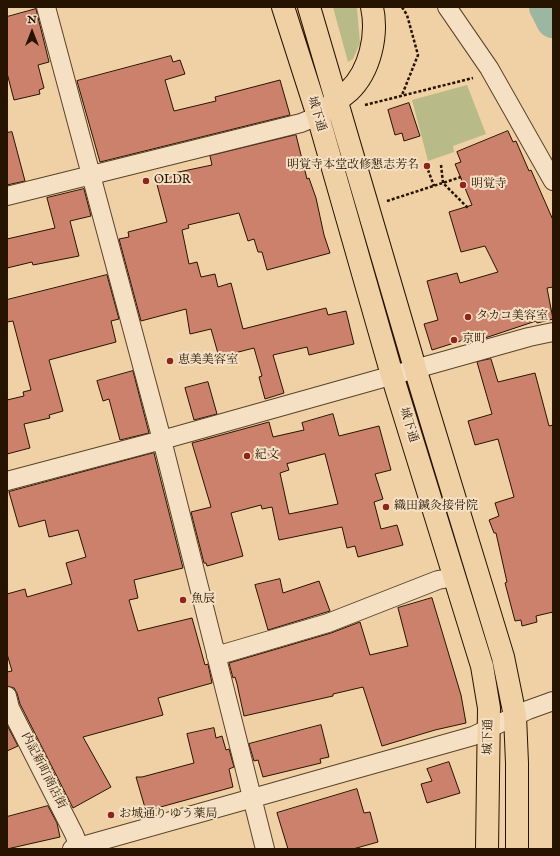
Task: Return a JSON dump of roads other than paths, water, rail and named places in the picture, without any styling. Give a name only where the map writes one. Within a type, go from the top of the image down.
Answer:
[{"type":"main road","name":"城下通","points":[[283,7],[318,116],[392,375],[482,666],[489,708],[487,849]]},
{"type":"main road","name":"城下通","points":[[309,7],[415,368],[503,657],[514,716],[517,763],[516,849]]},
{"type":"main road","points":[[318,116],[350,90],[362,71],[374,39],[375,21],[372,7]]},
{"type":"main road","name":"城下通","points":[[500,849],[503,768],[514,716]]},
{"type":"street","points":[[46,7],[162,440],[265,849]]},
{"type":"street","points":[[447,7],[489,68],[553,181]]},
{"type":"street","points":[[7,196],[301,123],[318,116]]},
{"type":"street","points":[[7,481],[162,440],[415,368],[529,337],[553,332]]},
{"type":"street","points":[[216,656],[328,623],[438,580],[455,577]]},
{"type":"street","name":"内記新町商店街","points":[[7,696],[10,708],[77,848]]},
{"type":"street","points":[[77,848],[473,736],[514,716],[553,702]]},
{"type":"waterway","points":[[546,7],[553,21]]},
{"type":"place","name":"明覚寺本堂改修懇志芳名","points":[[427,166]]},
{"type":"place","name":"OLDR","points":[[146,181]]},
{"type":"place","name":"明覚寺","points":[[463,185]]},
{"type":"place","name":"タカコ美容室","points":[[468,317]]},
{"type":"place","name":"京町","points":[[454,340]]},
{"type":"place","name":"恵美美容室","points":[[170,361]]},
{"type":"place","name":"紀文","points":[[247,456]]},
{"type":"place","name":"織田鍼灸接骨院","points":[[386,507]]},
{"type":"place","name":"魚辰","points":[[183,600]]},
{"type":"place","name":"お城通り ゆう薬局","points":[[111,815]]}]
